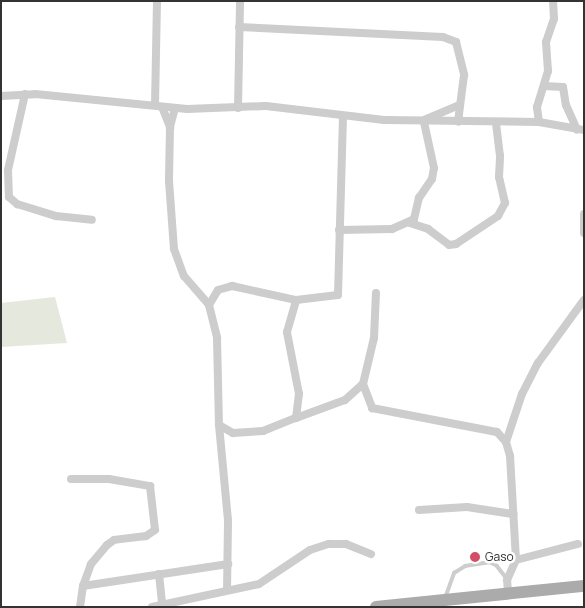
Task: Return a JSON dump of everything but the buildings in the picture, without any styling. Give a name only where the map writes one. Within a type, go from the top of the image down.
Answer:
[{"type":"main road","points":[[376,607],[584,586]]},
{"type":"street","points":[[157,1],[158,106],[170,128]]},
{"type":"street","points":[[238,108],[240,1]]},
{"type":"street","points":[[539,122],[537,108],[548,71],[546,42],[554,18],[553,1]]},
{"type":"street","points":[[239,26],[443,37],[456,42],[460,52],[464,85],[459,105],[458,122]]},
{"type":"street","points":[[544,86],[563,87],[566,105],[580,130]]},
{"type":"street","points":[[25,94],[8,170],[9,196],[17,204],[56,216],[92,220]]},
{"type":"street","points":[[1,96],[25,94],[175,108],[277,107],[343,116],[422,121],[539,122],[580,130]]},
{"type":"street","points":[[422,121],[459,105]]},
{"type":"street","points":[[175,108],[170,128],[169,181],[174,249],[184,276],[208,305],[217,347],[219,425],[228,521],[227,590]]},
{"type":"street","points":[[208,305],[218,290],[232,286],[296,300],[338,295],[338,230],[343,116]]},
{"type":"street","points":[[410,223],[419,198],[432,178],[434,168],[422,121]]},
{"type":"street","points":[[338,230],[392,228],[410,223],[428,229],[449,245],[456,244],[498,216],[505,203],[499,177],[500,156],[496,122]]},
{"type":"street","points":[[584,214],[584,233]]},
{"type":"street","points":[[376,293],[374,338],[363,384],[372,408],[497,432],[506,442],[510,456],[516,560],[507,580],[508,593]]},
{"type":"street","points":[[296,300],[287,332],[298,394],[296,418]]},
{"type":"street","points":[[506,442],[522,394],[538,363],[584,300]]},
{"type":"street","points":[[219,425],[233,433],[281,426],[296,418],[345,400],[363,384]]},
{"type":"street","points":[[71,479],[109,479],[150,486],[155,530],[146,536],[114,540],[107,545],[91,564],[83,586],[80,607]]},
{"type":"street","points":[[419,510],[467,507],[513,514]]},
{"type":"street","points":[[152,607],[259,584],[310,550],[329,544],[346,544],[371,554]]},
{"type":"street","points":[[516,560],[578,544]]},
{"type":"street","points":[[83,586],[228,564]]},
{"type":"street","points":[[160,574],[162,605]]},
{"type":"lane","points":[[445,600],[454,573],[465,566],[489,562],[496,565],[507,580]]},
{"type":"shaded area","points":[[55,297],[67,343],[1,347],[1,303]]},
{"type":"place","name":"Gaso","points":[[475,557]]}]
